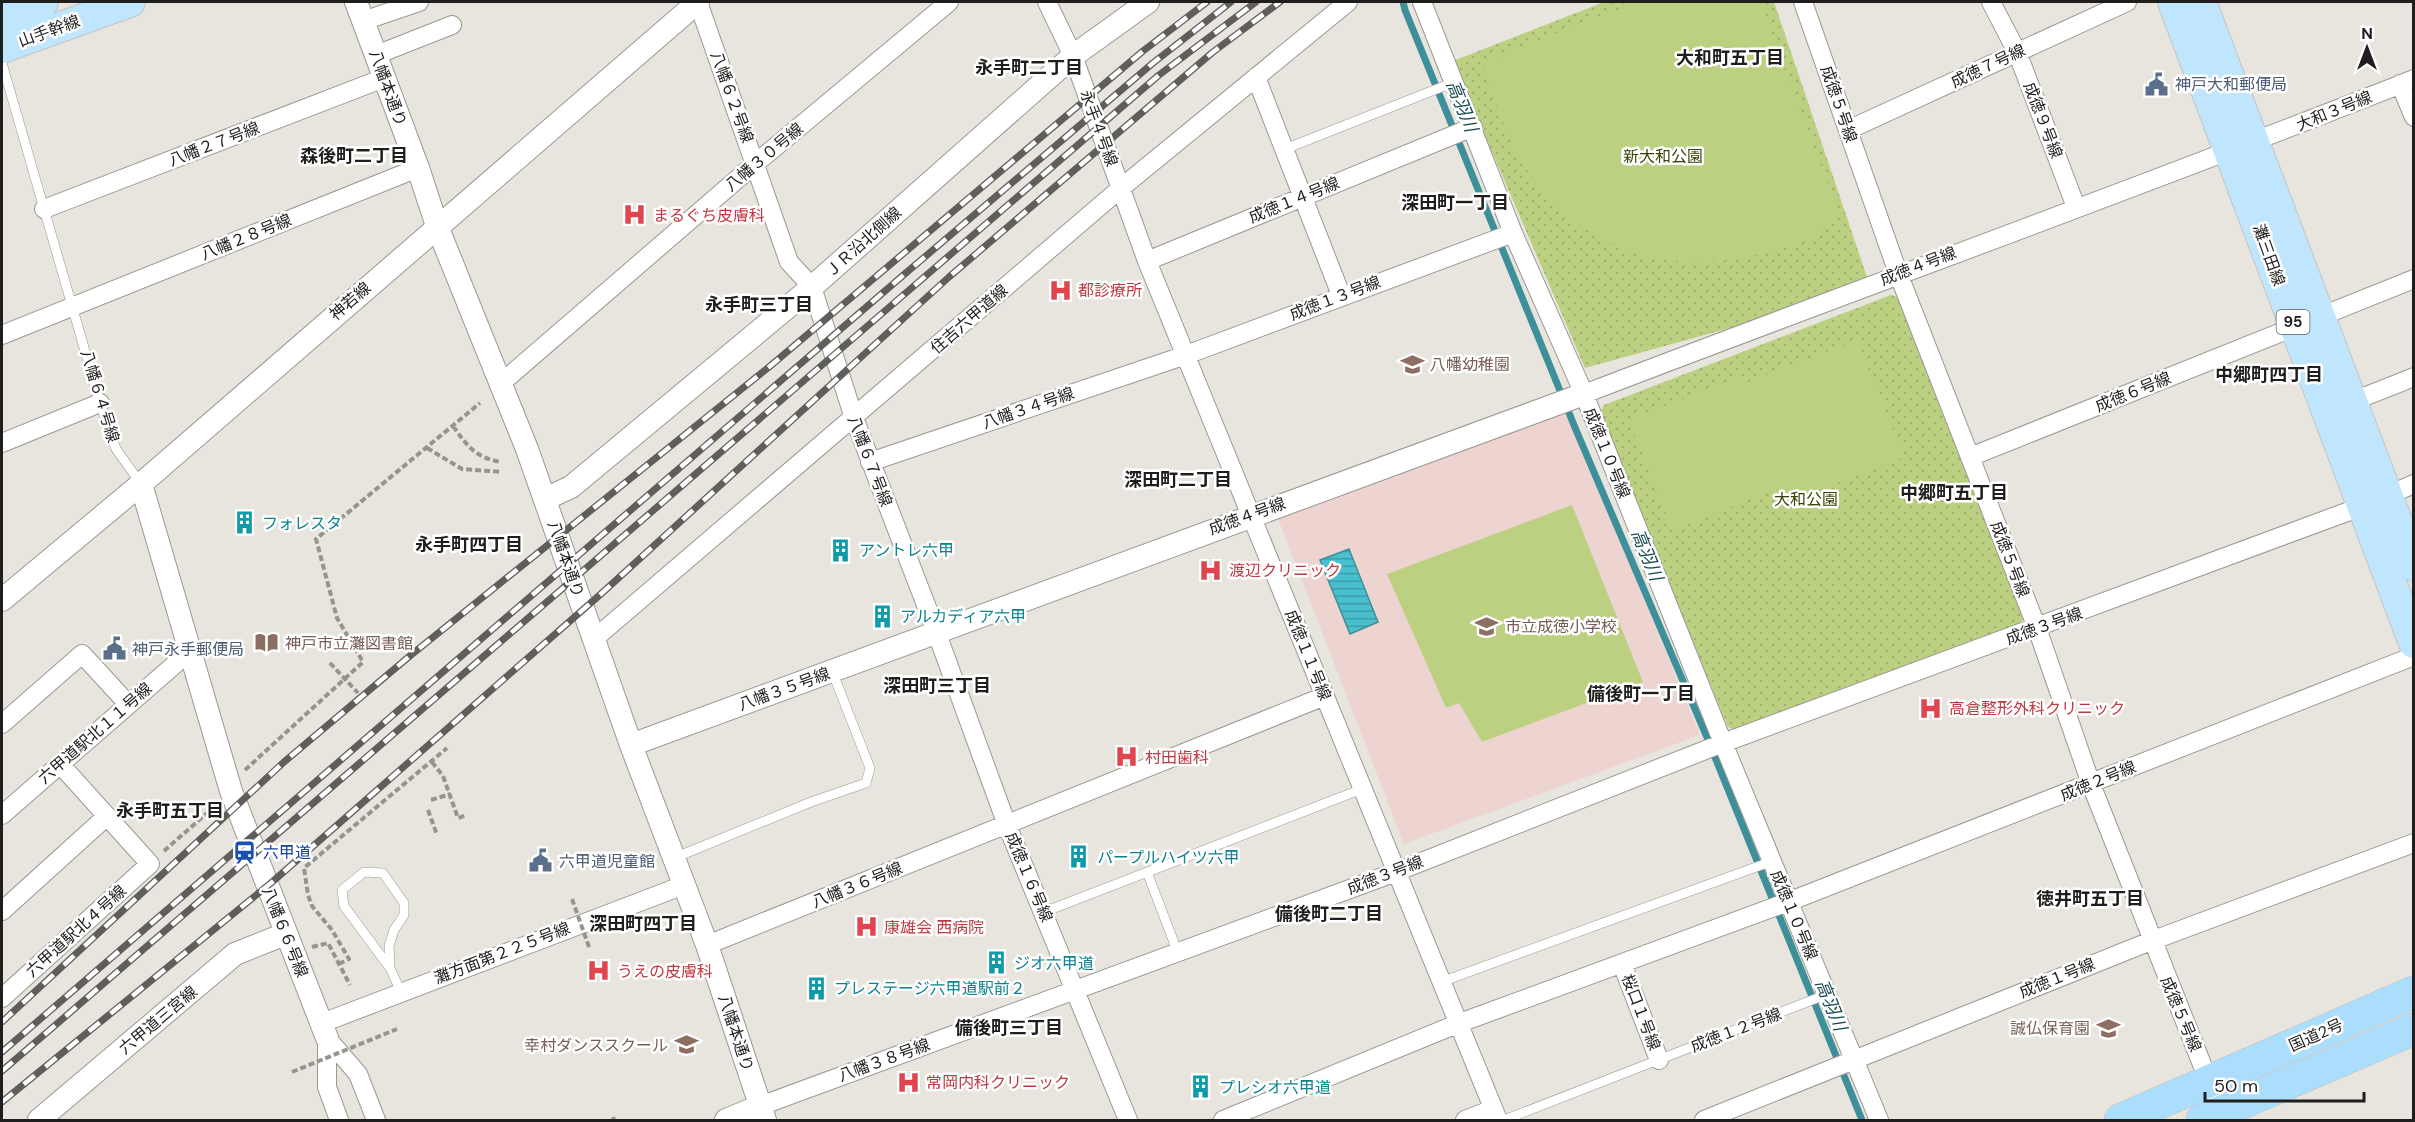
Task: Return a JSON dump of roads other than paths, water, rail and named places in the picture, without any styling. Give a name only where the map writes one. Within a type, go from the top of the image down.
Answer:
[{"type":"highway","name":"国道2号","points":[[2120,1120],[2414,992]]},
{"type":"highway","name":"国道2号","points":[[2216,1118],[2414,1029]]},
{"type":"main road","name":"山手幹線","points":[[2,18],[43,2]]},
{"type":"main road","name":"山手幹線","points":[[2,48],[130,2]]},
{"type":"main road","name":"灘三田線","points":[[2173,2],[2242,146]]},
{"type":"main road","name":"灘三田線","points":[[2201,2],[2242,146],[2307,322],[2375,500],[2414,566]]},
{"type":"main road","name":"灘三田線","points":[[2307,322],[2351,402],[2414,644]]},
{"type":"street","points":[[359,11],[419,2]]},
{"type":"street","name":"八幡６２号線","points":[[698,2],[789,262],[812,287]]},
{"type":"street","name":"神若線","points":[[2,600],[141,484],[436,226],[698,2]]},
{"type":"street","name":"八幡３０号線","points":[[499,385],[756,163],[949,2]]},
{"type":"street","name":"永手４号線","points":[[1047,2],[1073,56],[1120,188]]},
{"type":"street","name":"ＪＲ沿北側線","points":[[545,499],[571,487],[812,287],[1073,56],[1148,2]]},
{"type":"street","name":"住吉六甲道線","points":[[594,639],[1120,188],[1348,2]]},
{"type":"street","name":"成徳１０号線","points":[[1422,2],[1449,84],[1512,233],[1572,398],[1771,862],[1779,906],[1826,994],[1851,1060],[1879,1120]]},
{"type":"street","name":"成徳５号線","points":[[1803,2],[1898,273],[2037,628],[2091,784],[2151,941],[2209,1081],[2216,1118]]},
{"type":"street","name":"成徳９号線","points":[[1991,2],[2017,52],[2076,207]]},
{"type":"street","name":"成徳７号線","points":[[1848,130],[2127,2]]},
{"type":"street","name":"八幡本通り","points":[[359,11],[418,168],[436,226],[545,499],[631,746],[707,945],[762,1113]]},
{"type":"street","points":[[376,54],[452,25]]},
{"type":"street","points":[[1256,77],[1341,295]]},
{"type":"street","name":"八幡２７号線","points":[[44,209],[384,78]]},
{"type":"street","points":[[2407,82],[2414,117]]},
{"type":"street","name":"大和３号線","points":[[2242,146],[2407,82]]},
{"type":"street","name":"成徳１４号線","points":[[1147,261],[1469,129]]},
{"type":"street","name":"成徳４号線","points":[[936,631],[1572,398],[1898,273],[2242,146]]},
{"type":"street","name":"八幡２８号線","points":[[2,335],[418,168]]},
{"type":"street","name":"成徳１１号線","points":[[1120,188],[1147,261],[1457,1024],[1498,1117]]},
{"type":"street","name":"成徳１３号線","points":[[1186,355],[1341,295],[1512,233]]},
{"type":"street","name":"成徳６号線","points":[[1970,457],[2414,279]]},
{"type":"street","name":"八幡６７号線","points":[[812,287],[854,418],[936,631]]},
{"type":"street","name":"八幡３４号線","points":[[870,462],[1186,355]]},
{"type":"street","points":[[2351,402],[2414,377]]},
{"type":"street","points":[[2,443],[100,403]]},
{"type":"street","name":"八幡６４号線","points":[[141,484],[231,792]]},
{"type":"street","name":"成徳３号線","points":[[1076,990],[1396,872],[1691,755],[2037,628],[2414,484]]},
{"type":"street","name":"八幡３５号線","points":[[631,746],[936,631]]},
{"type":"street","name":"成徳１６号線","points":[[936,631],[1007,825],[1128,1120]]},
{"type":"street","name":"六甲道駅北１１号線","points":[[2,815],[189,652]]},
{"type":"street","points":[[2,724],[82,654],[128,704]]},
{"type":"street","name":"成徳２号線","points":[[1223,1120],[1457,1024],[1779,906],[2414,656]]},
{"type":"street","name":"八幡３６号線","points":[[707,945],[1325,696]]},
{"type":"street","points":[[2,911],[107,816],[60,764]]},
{"type":"street","name":"八幡６６号線","points":[[231,792],[324,1031],[358,1074],[376,1120]]},
{"type":"street","name":"六甲道駅北４号線","points":[[2,998],[150,864],[107,816]]},
{"type":"street","name":"成徳１号線","points":[[1704,1120],[2151,941],[2414,843]]},
{"type":"street","name":"灘方面第２２５号線","points":[[324,1031],[401,992],[684,885]]},
{"type":"street","name":"六甲道三宮線","points":[[39,1120],[235,954],[285,933]]},
{"type":"street","name":"桜口１号線","points":[[1622,964],[1659,1060]]},
{"type":"street","name":"八幡３８号線","points":[[726,1120],[762,1113],[1076,990]]},
{"type":"street","name":"八幡６６号線","points":[[324,1031],[327,1087],[339,1120]]},
{"type":"street","points":[[1465,1120],[1498,1117]]},
{"type":"lane","name":"八幡６４号線","points":[[2,63],[100,403],[116,449],[141,484]]},
{"type":"lane","points":[[1285,149],[1449,84]]},
{"type":"lane","points":[[674,858],[811,802],[866,783],[870,768],[832,671]]},
{"type":"lane","points":[[1044,912],[1362,789]]},
{"type":"lane","points":[[1441,982],[1771,862]]},
{"type":"lane","points":[[390,968],[389,946],[394,930],[404,915],[404,903],[383,873],[364,872],[342,890],[344,906],[390,968],[401,992]]},
{"type":"lane","points":[[1147,872],[1178,953]]},
{"type":"lane","name":"成徳１２号線","points":[[1498,1117],[1659,1060],[1826,994]]},
{"type":"water","points":[[1349,549],[1378,622],[1350,634],[1320,560]]},
{"type":"waterway","name":"高羽川","points":[[1403,2],[1576,430],[1706,735],[1862,1120]]},
{"type":"railway","points":[[2,1022],[284,762],[411,655],[769,367],[1143,51],[1207,2]]},
{"type":"railway","points":[[2,1052],[907,272],[1153,63],[1231,2]]},
{"type":"railway","points":[[2,1071],[1159,75],[1256,2]]},
{"type":"railway","points":[[2,1102],[271,883],[602,593],[949,277],[1213,52],[1280,2]]},
{"type":"place","name":"神戸大和郵便局","points":[[2157,84]]},
{"type":"place","name":"まるぐち皮膚科","points":[[635,215]]},
{"type":"place","name":"都診療所","points":[[1060,290]]},
{"type":"place","name":"八幡幼稚園","points":[[1412,364]]},
{"type":"place","name":"フォレスタ","points":[[244,523]]},
{"type":"place","name":"アントレ六甲","points":[[841,550]]},
{"type":"place","name":"渡辺クリニック","points":[[1211,570]]},
{"type":"place","name":"アルカディア六甲","points":[[882,616]]},
{"type":"place","name":"市立成徳小学校","points":[[1487,626]]},
{"type":"place","name":"神戸市立灘図書館","points":[[267,643]]},
{"type":"place","name":"神戸永手郵便局","points":[[114,649]]},
{"type":"place","name":"高倉整形外科クリニック","points":[[1931,708]]},
{"type":"place","name":"村田歯科","points":[[1127,757]]},
{"type":"place","name":"六甲道","points":[[245,852]]},
{"type":"place","name":"パープルハイツ六甲","points":[[1079,857]]},
{"type":"place","name":"六甲道児童館","points":[[541,861]]},
{"type":"place","name":"康雄会 西病院","points":[[866,927]]},
{"type":"place","name":"ジオ六甲道","points":[[996,963]]},
{"type":"place","name":"うえの皮膚科","points":[[599,971]]},
{"type":"place","name":"プレステージ六甲道駅前２","points":[[816,988]]},
{"type":"place","name":"誠仏保育園","points":[[2108,1028]]},
{"type":"place","name":"幸村ダンススクール","points":[[686,1045]]},
{"type":"place","name":"常岡内科クリニック","points":[[908,1082]]},
{"type":"place","name":"プレシオ六甲道","points":[[1201,1087]]},
{"type":"district","name":"大和町五丁目","points":[[1730,58]]},
{"type":"district","name":"永手町二丁目","points":[[1029,68]]},
{"type":"district","name":"森後町二丁目","points":[[354,156]]},
{"type":"district","name":"深田町一丁目","points":[[1455,203]]},
{"type":"district","name":"永手町三丁目","points":[[759,305]]},
{"type":"district","name":"中郷町四丁目","points":[[2269,375]]},
{"type":"district","name":"深田町二丁目","points":[[1178,480]]},
{"type":"district","name":"中郷町五丁目","points":[[1954,493]]},
{"type":"district","name":"永手町四丁目","points":[[469,545]]},
{"type":"district","name":"深田町三丁目","points":[[937,686]]},
{"type":"district","name":"備後町一丁目","points":[[1641,694]]},
{"type":"district","name":"永手町五丁目","points":[[170,811]]},
{"type":"district","name":"徳井町五丁目","points":[[2090,899]]},
{"type":"district","name":"備後町二丁目","points":[[1329,914]]},
{"type":"district","name":"深田町四丁目","points":[[643,924]]},
{"type":"district","name":"備後町三丁目","points":[[1009,1028]]},
{"type":"park label","name":"新大和公園","points":[[1663,156]]},
{"type":"park label","name":"大和公園","points":[[1806,499]]}]
